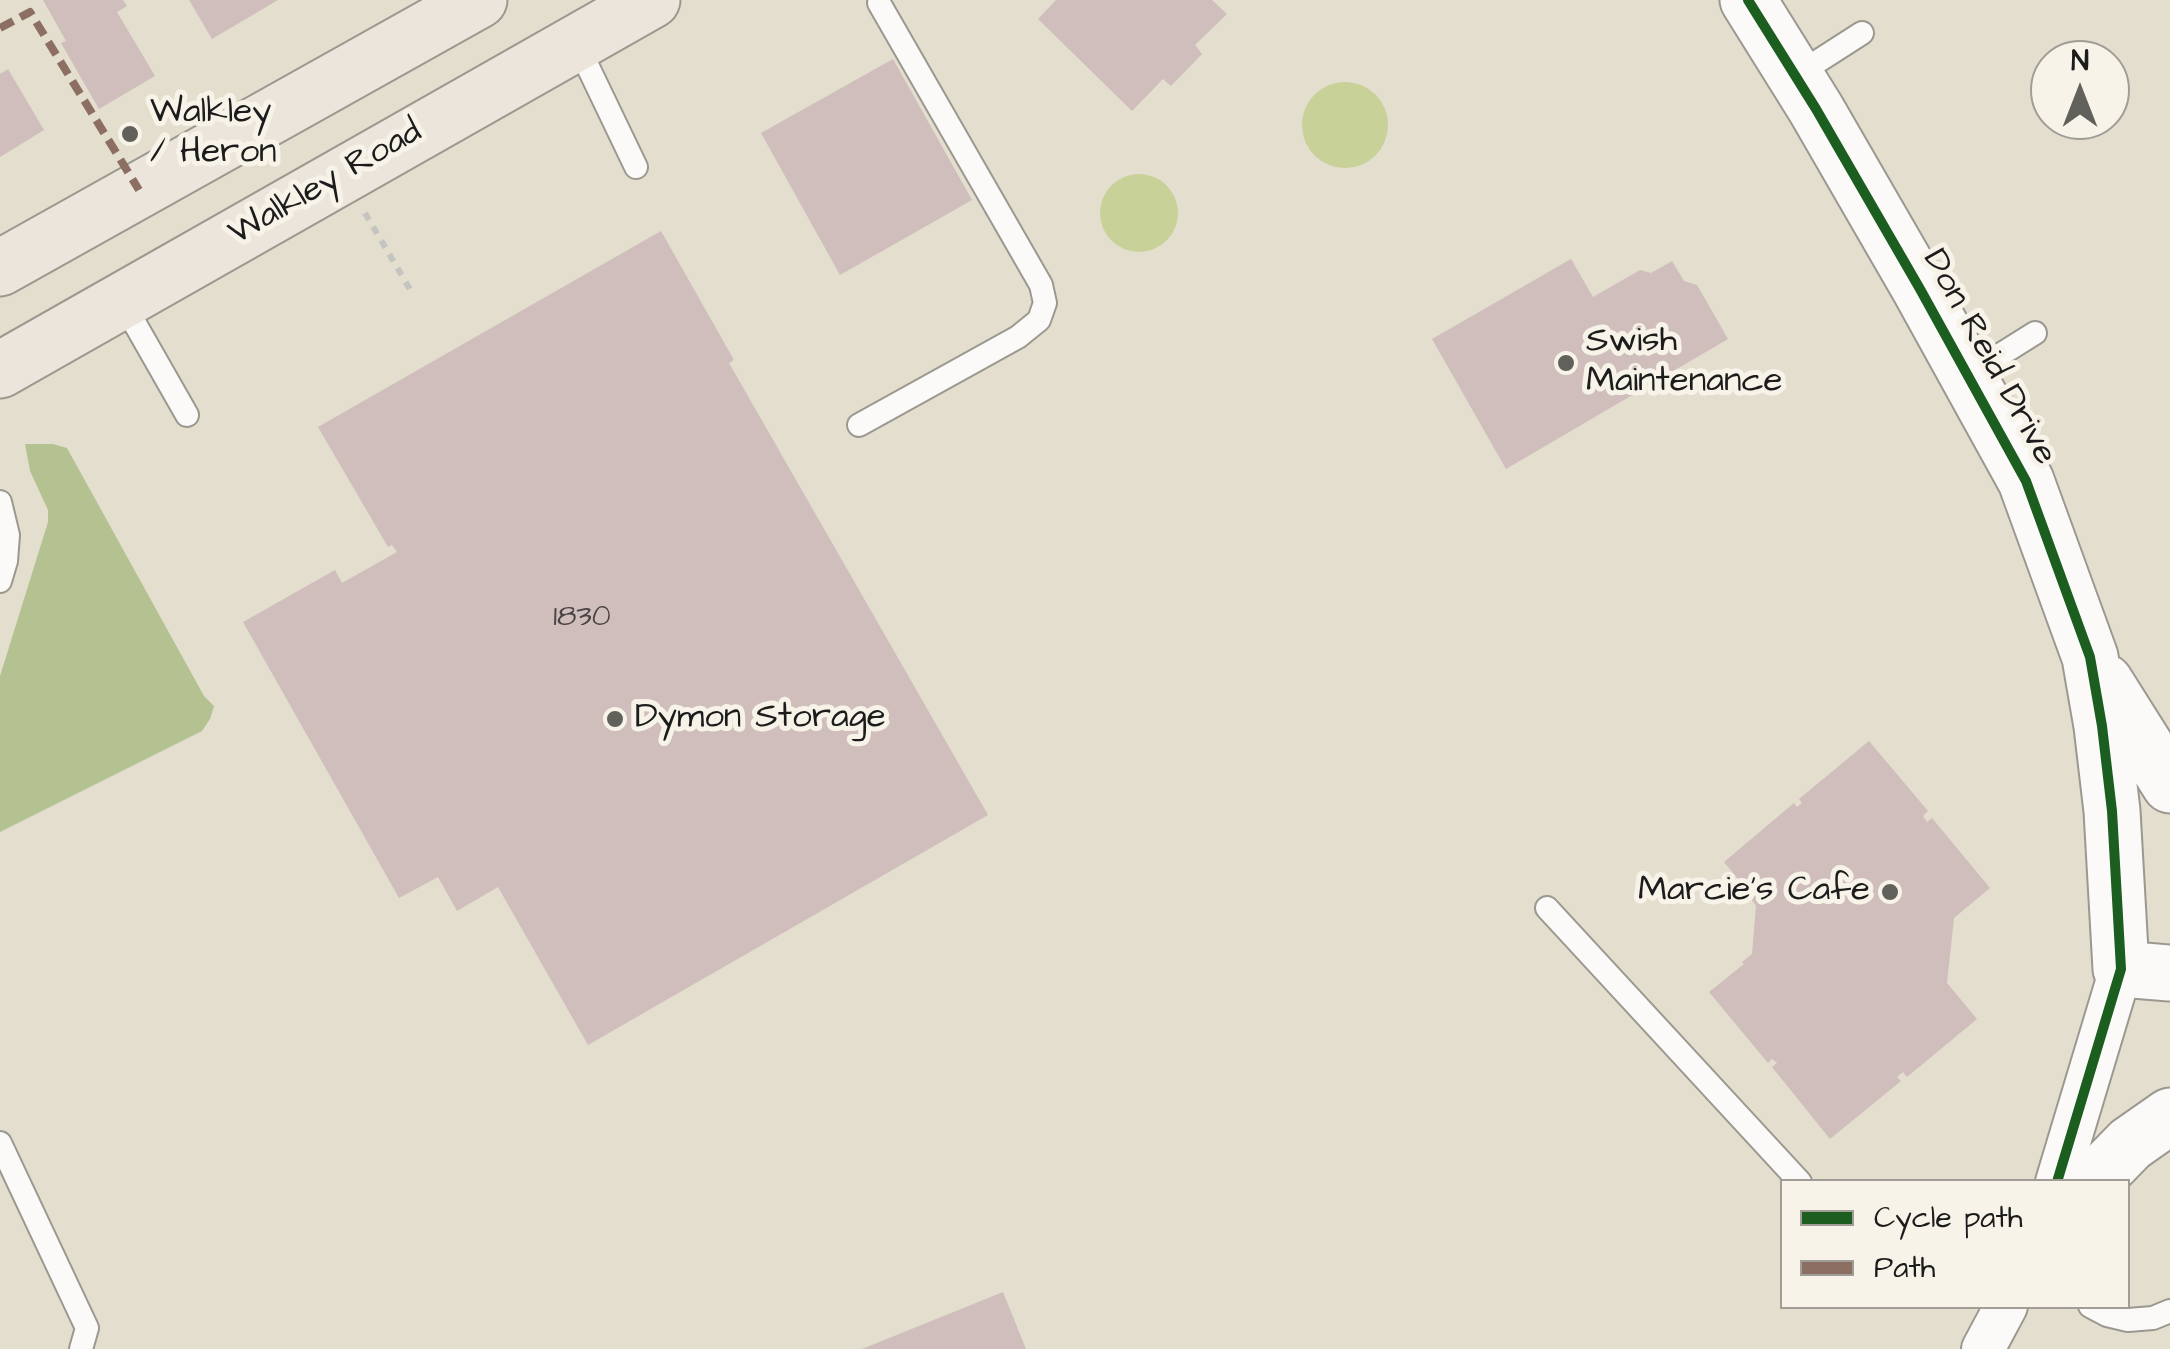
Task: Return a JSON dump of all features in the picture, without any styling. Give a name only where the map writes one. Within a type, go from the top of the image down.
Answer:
[{"type":"main road","points":[[0,268],[479,0]]},
{"type":"main road","name":"Walkley Road","points":[[0,370],[652,0]]},
{"type":"street","name":"Don Reid Drive","points":[[1748,0],[1920,289],[2026,481],[2090,656],[2112,811],[2146,971],[2058,1179]]},
{"type":"street","points":[[2090,656],[2170,785]]},
{"type":"street","points":[[2096,1179],[2130,1144],[2170,1116]]},
{"type":"street","points":[[1983,1349],[2004,1309]]},
{"type":"lane","points":[[858,425],[1018,336],[1040,320],[1045,303],[1041,285],[879,3]]},
{"type":"lane","points":[[1795,76],[1862,33]]},
{"type":"lane","points":[[576,43],[636,167]]},
{"type":"lane","points":[[122,301],[187,415]]},
{"type":"lane","points":[[1968,375],[2035,333]]},
{"type":"lane","points":[[0,502],[8,535],[0,581]]},
{"type":"lane","points":[[1548,908],[1797,1179]]},
{"type":"lane","points":[[0,1143],[87,1328],[81,1349]]},
{"type":"lane","points":[[2095,1309],[2128,1320],[2153,1318],[2170,1311]]},
{"type":"path","points":[[357,199],[411,291]]},
{"type":"green space","points":[[1345,82],[1375,95],[1388,125],[1375,155],[1345,168],[1315,155],[1302,125],[1315,95]]},
{"type":"green space","points":[[1139,174],[1154,177],[1166,186],[1175,198],[1175,228],[1166,240],[1154,249],[1139,252],[1124,249],[1112,240],[1103,228],[1100,213],[1103,198],[1112,186],[1124,177]]},
{"type":"green space","points":[[25,444],[67,448],[204,696],[214,706],[202,731],[0,832],[0,676],[48,522],[48,510],[30,471]]},
{"type":"building","points":[[43,0],[123,0],[127,6],[117,12],[155,76],[99,109],[61,43],[66,41]]},
{"type":"building","points":[[189,0],[278,0],[212,39]]},
{"type":"building","points":[[1056,0],[1212,0],[1227,14],[1195,45],[1202,54],[1171,86],[1163,79],[1132,111],[1038,19]]},
{"type":"building","points":[[893,59],[972,200],[840,275],[761,133]]},
{"type":"building","points":[[8,69],[44,130],[0,157],[0,74]]},
{"type":"building","name":"Dymon Storage","points":[[661,231],[734,360],[729,363],[988,815],[588,1045],[498,887],[457,911],[438,877],[399,898],[243,622],[335,570],[342,583],[397,552],[392,545],[388,547],[318,427]]},
{"type":"building","name":"Swish Maintenance","points":[[1571,259],[1593,297],[1640,270],[1651,273],[1672,261],[1684,281],[1697,285],[1728,339],[1506,469],[1432,339]]},
{"type":"building","points":[[1869,741],[1928,811],[1923,816],[1927,822],[1932,818],[1990,888],[1954,918],[1947,983],[1977,1019],[1907,1077],[1903,1072],[1897,1077],[1901,1081],[1830,1139],[1772,1067],[1777,1063],[1772,1059],[1768,1063],[1709,992],[1752,954],[1756,906],[1724,862],[1794,803],[1797,807],[1802,803],[1799,799]]},
{"type":"building","points":[[1003,1292],[1026,1349],[862,1349]]},
{"type":"marked path","points":[[0,28],[30,12],[139,190]]},
{"type":"cycle path","points":[[1748,0],[1816,109],[2026,481],[2090,657],[2112,811],[2121,969],[2058,1179]]},
{"type":"place","name":"Walkley / Heron","points":[[130,134]]},
{"type":"place","name":"Swish Maintenance","points":[[1566,363]]},
{"type":"place","name":"Dymon Storage","points":[[615,719]]},
{"type":"place","name":"Marcie's Cafe","points":[[1890,892]]}]
